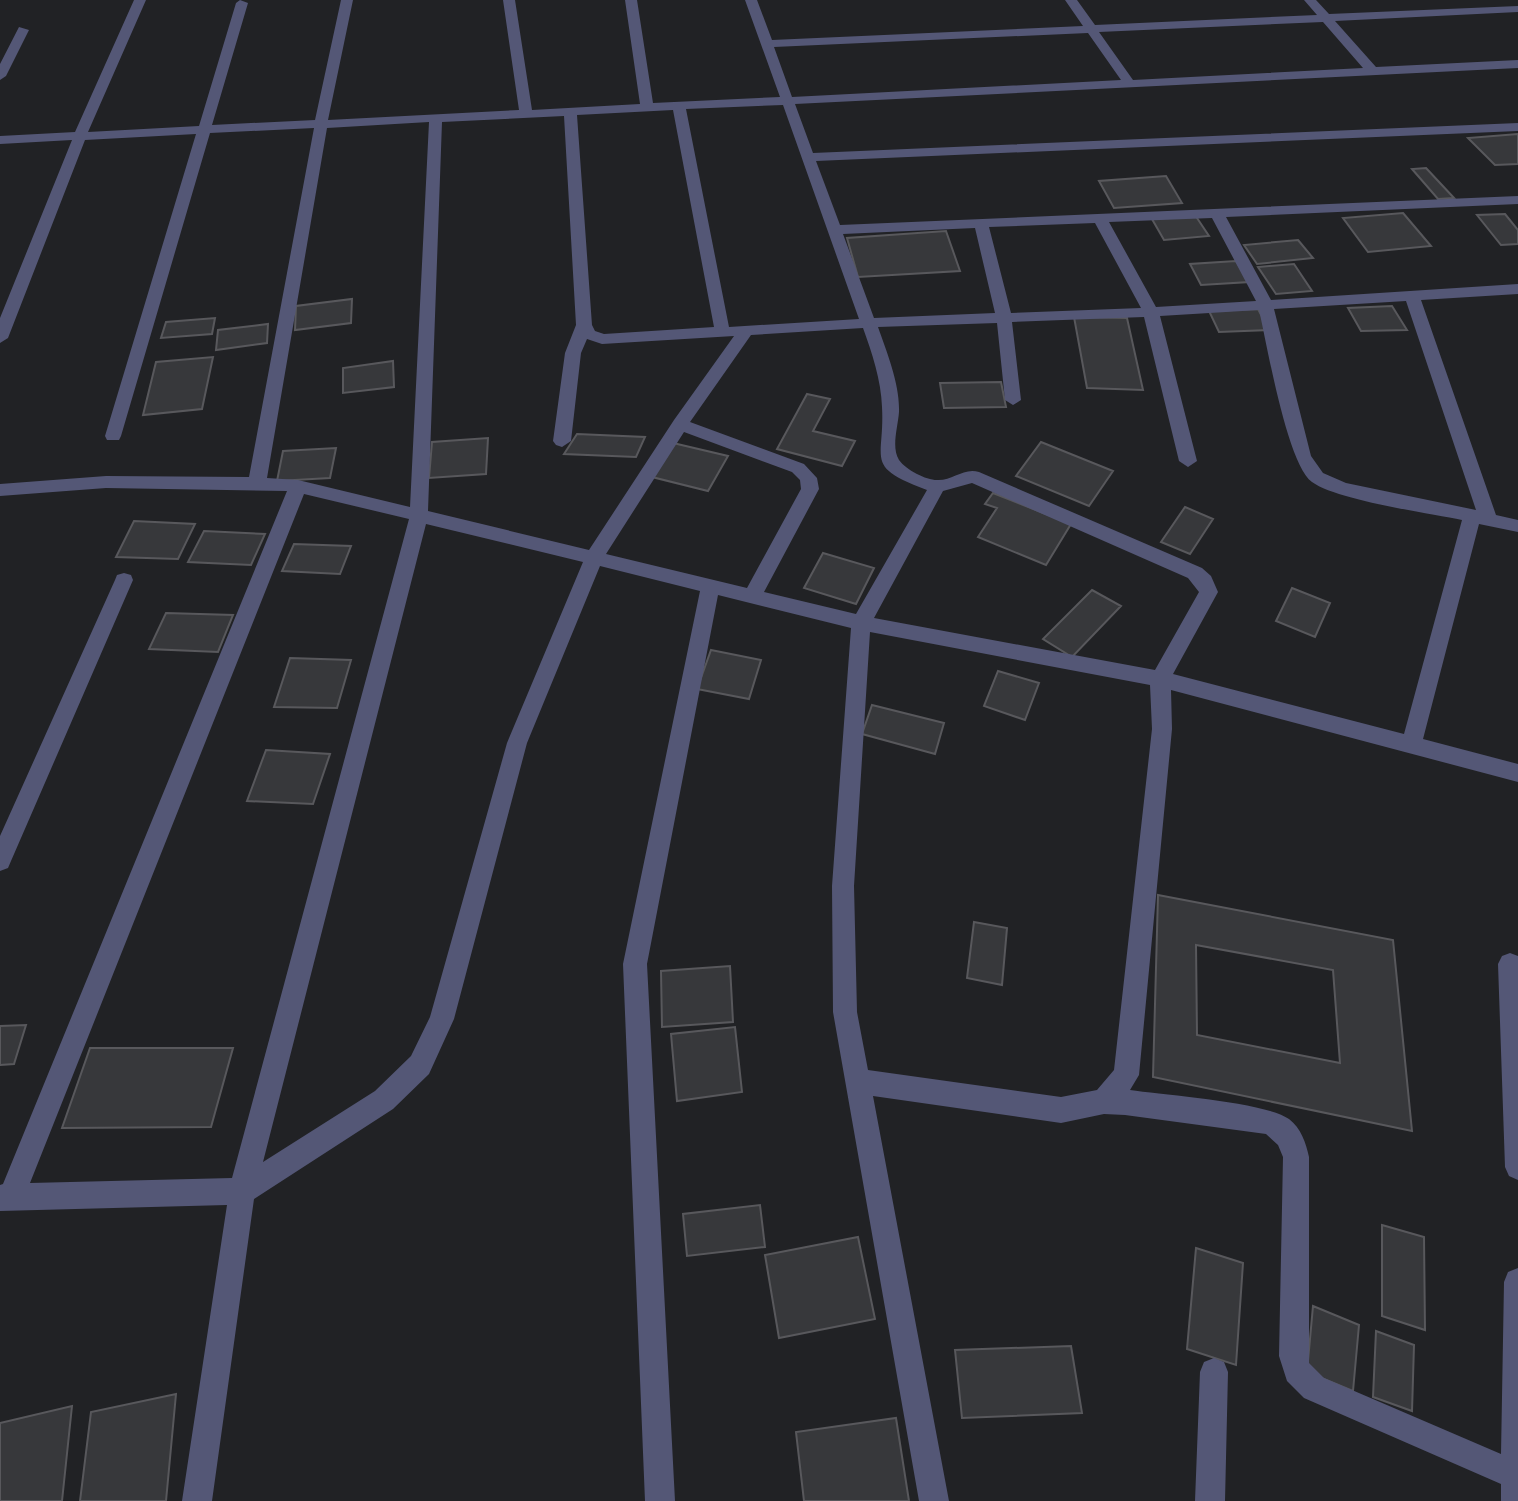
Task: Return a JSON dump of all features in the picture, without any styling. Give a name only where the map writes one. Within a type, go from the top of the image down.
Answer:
[{"type":"street","points":[[0,338],[80,136],[140,0]]},
{"type":"street","points":[[257,483],[321,124],[347,0]]},
{"type":"street","points":[[509,0],[526,114]]},
{"type":"street","points":[[631,0],[647,107]]},
{"type":"street","points":[[751,0],[832,230],[869,323],[888,386],[891,409],[887,450],[891,462],[902,474],[937,487],[973,476],[1195,573],[1204,580],[1209,592],[1160,679],[1162,729],[1126,1074],[1104,1101]]},
{"type":"street","points":[[1071,0],[1129,83]]},
{"type":"street","points":[[1310,0],[1373,71]]},
{"type":"street","points":[[113,436],[242,3]]},
{"type":"street","points":[[766,44],[1518,9]]},
{"type":"street","points":[[0,76],[23,30]]},
{"type":"street","points":[[0,140],[1518,64]]},
{"type":"street","points":[[679,106],[722,331]]},
{"type":"street","points":[[562,441],[573,353],[584,325],[570,111]]},
{"type":"street","points":[[197,1501],[242,1191],[419,516],[436,118]]},
{"type":"street","points":[[807,157],[1518,127]]},
{"type":"street","points":[[832,230],[1518,200]]},
{"type":"street","points":[[1217,213],[1265,303],[1303,457],[1317,477],[1342,488],[1518,526]]},
{"type":"street","points":[[1100,219],[1151,312],[1188,461]]},
{"type":"street","points":[[981,223],[1004,317],[1013,400]]},
{"type":"street","points":[[584,325],[589,334],[602,339],[869,323],[1151,312],[1518,289]]},
{"type":"street","points":[[1412,295],[1480,516],[1412,743]]},
{"type":"street","points":[[298,486],[5,1198],[242,1191],[384,1100],[419,1065],[442,1019],[517,743],[594,558],[680,424],[746,331]]},
{"type":"street","points":[[680,424],[798,468],[808,478],[810,489],[752,596]]},
{"type":"street","points":[[0,490],[109,482],[257,483],[298,486],[861,623],[1160,679],[1518,773]]},
{"type":"street","points":[[934,1501],[845,1012],[843,886],[861,623],[937,487]]},
{"type":"street","points":[[0,861],[124,580]]},
{"type":"street","points":[[660,1501],[635,964],[710,586]]},
{"type":"street","points":[[1510,964],[1518,1167]]},
{"type":"street","points":[[857,1081],[1061,1110],[1104,1101],[1269,1122],[1287,1133],[1296,1157],[1293,1356],[1297,1371],[1314,1388],[1516,1488],[1518,1282]]},
{"type":"street","points":[[1210,1501],[1214,1372]]},
{"type":"building","points":[[1518,134],[1518,164],[1495,165],[1468,138]]},
{"type":"building","points":[[1426,168],[1454,198],[1438,199],[1412,169]]},
{"type":"building","points":[[1166,176],[1182,203],[1114,208],[1099,181]]},
{"type":"building","points":[[1403,213],[1431,246],[1368,252],[1343,218]]},
{"type":"building","points":[[1505,214],[1518,230],[1518,244],[1501,245],[1477,215]]},
{"type":"building","points":[[1195,215],[1209,236],[1164,240],[1152,219]]},
{"type":"building","points":[[946,231],[960,271],[858,277],[847,238]]},
{"type":"building","points":[[1298,240],[1313,258],[1257,264],[1244,245]]},
{"type":"building","points":[[1236,261],[1249,282],[1201,285],[1190,264]]},
{"type":"building","points":[[1294,264],[1312,291],[1276,294],[1258,267]]},
{"type":"building","points":[[352,299],[351,323],[295,330],[296,306]]},
{"type":"building","points":[[1392,306],[1407,330],[1361,331],[1348,308]]},
{"type":"building","points":[[1258,309],[1269,330],[1219,332],[1209,311]]},
{"type":"building","points":[[1074,317],[1127,318],[1143,390],[1087,388]]},
{"type":"building","points":[[215,318],[212,334],[161,338],[166,322]]},
{"type":"building","points":[[268,324],[267,343],[216,350],[218,330]]},
{"type":"building","points":[[213,357],[202,409],[143,415],[156,362]]},
{"type":"building","points":[[393,361],[394,387],[343,393],[343,368]]},
{"type":"building","points":[[1001,382],[1006,407],[944,408],[940,383]]},
{"type":"building","points":[[807,394],[830,399],[813,431],[855,441],[842,466],[777,449]]},
{"type":"building","points":[[577,434],[645,437],[636,457],[564,454]]},
{"type":"building","points":[[488,438],[486,474],[429,478],[432,442]]},
{"type":"building","points":[[1041,442],[1113,471],[1089,506],[1016,476]]},
{"type":"building","points":[[673,443],[728,456],[708,491],[652,477]]},
{"type":"building","points":[[336,448],[330,478],[277,481],[283,451]]},
{"type":"building","points":[[993,493],[1071,524],[1046,565],[978,537],[997,508],[985,504]]},
{"type":"building","points":[[1185,507],[1213,519],[1190,554],[1161,542]]},
{"type":"building","points":[[134,521],[195,524],[178,559],[116,557]]},
{"type":"building","points":[[204,531],[265,534],[251,565],[188,562]]},
{"type":"building","points":[[294,544],[351,546],[340,574],[282,571]]},
{"type":"building","points":[[823,553],[874,568],[856,604],[804,588]]},
{"type":"building","points":[[1292,588],[1330,603],[1315,637],[1276,621]]},
{"type":"building","points":[[1092,590],[1121,606],[1072,657],[1043,639]]},
{"type":"building","points":[[166,613],[233,615],[218,652],[149,649]]},
{"type":"building","points":[[711,650],[761,660],[749,699],[697,689]]},
{"type":"building","points":[[290,658],[351,660],[337,708],[274,707]]},
{"type":"building","points":[[998,671],[1039,683],[1025,720],[984,706]]},
{"type":"building","points":[[872,705],[944,723],[935,754],[862,734]]},
{"type":"building","points":[[266,750],[330,754],[313,804],[247,801]]},
{"type":"building","points":[[1158,895],[1393,940],[1412,1131],[1153,1077]],"holes":[[[1196,945],[1333,970],[1340,1063],[1197,1035]]]},
{"type":"building","points":[[974,922],[1007,928],[1002,985],[967,978]]},
{"type":"building","points":[[730,966],[733,1022],[662,1027],[661,971]]},
{"type":"building","points":[[26,1025],[14,1064],[0,1065],[0,1026]]},
{"type":"building","points":[[735,1027],[742,1092],[677,1101],[671,1034]]},
{"type":"building","points":[[90,1048],[233,1048],[211,1127],[62,1128]]},
{"type":"building","points":[[760,1205],[765,1247],[687,1256],[683,1214]]},
{"type":"building","points":[[1382,1225],[1424,1237],[1425,1330],[1382,1316]]},
{"type":"building","points":[[858,1237],[875,1319],[779,1338],[765,1255]]},
{"type":"building","points":[[1196,1248],[1243,1263],[1236,1365],[1187,1349]]},
{"type":"building","points":[[1313,1306],[1359,1325],[1353,1391],[1307,1372]]},
{"type":"building","points":[[1376,1331],[1414,1345],[1412,1411],[1373,1397]]},
{"type":"building","points":[[1071,1346],[1082,1413],[962,1418],[955,1350]]},
{"type":"building","points":[[176,1394],[166,1501],[80,1501],[91,1412]]},
{"type":"building","points":[[72,1406],[62,1501],[0,1501],[0,1423]]},
{"type":"building","points":[[896,1418],[909,1501],[804,1501],[796,1432]]}]
